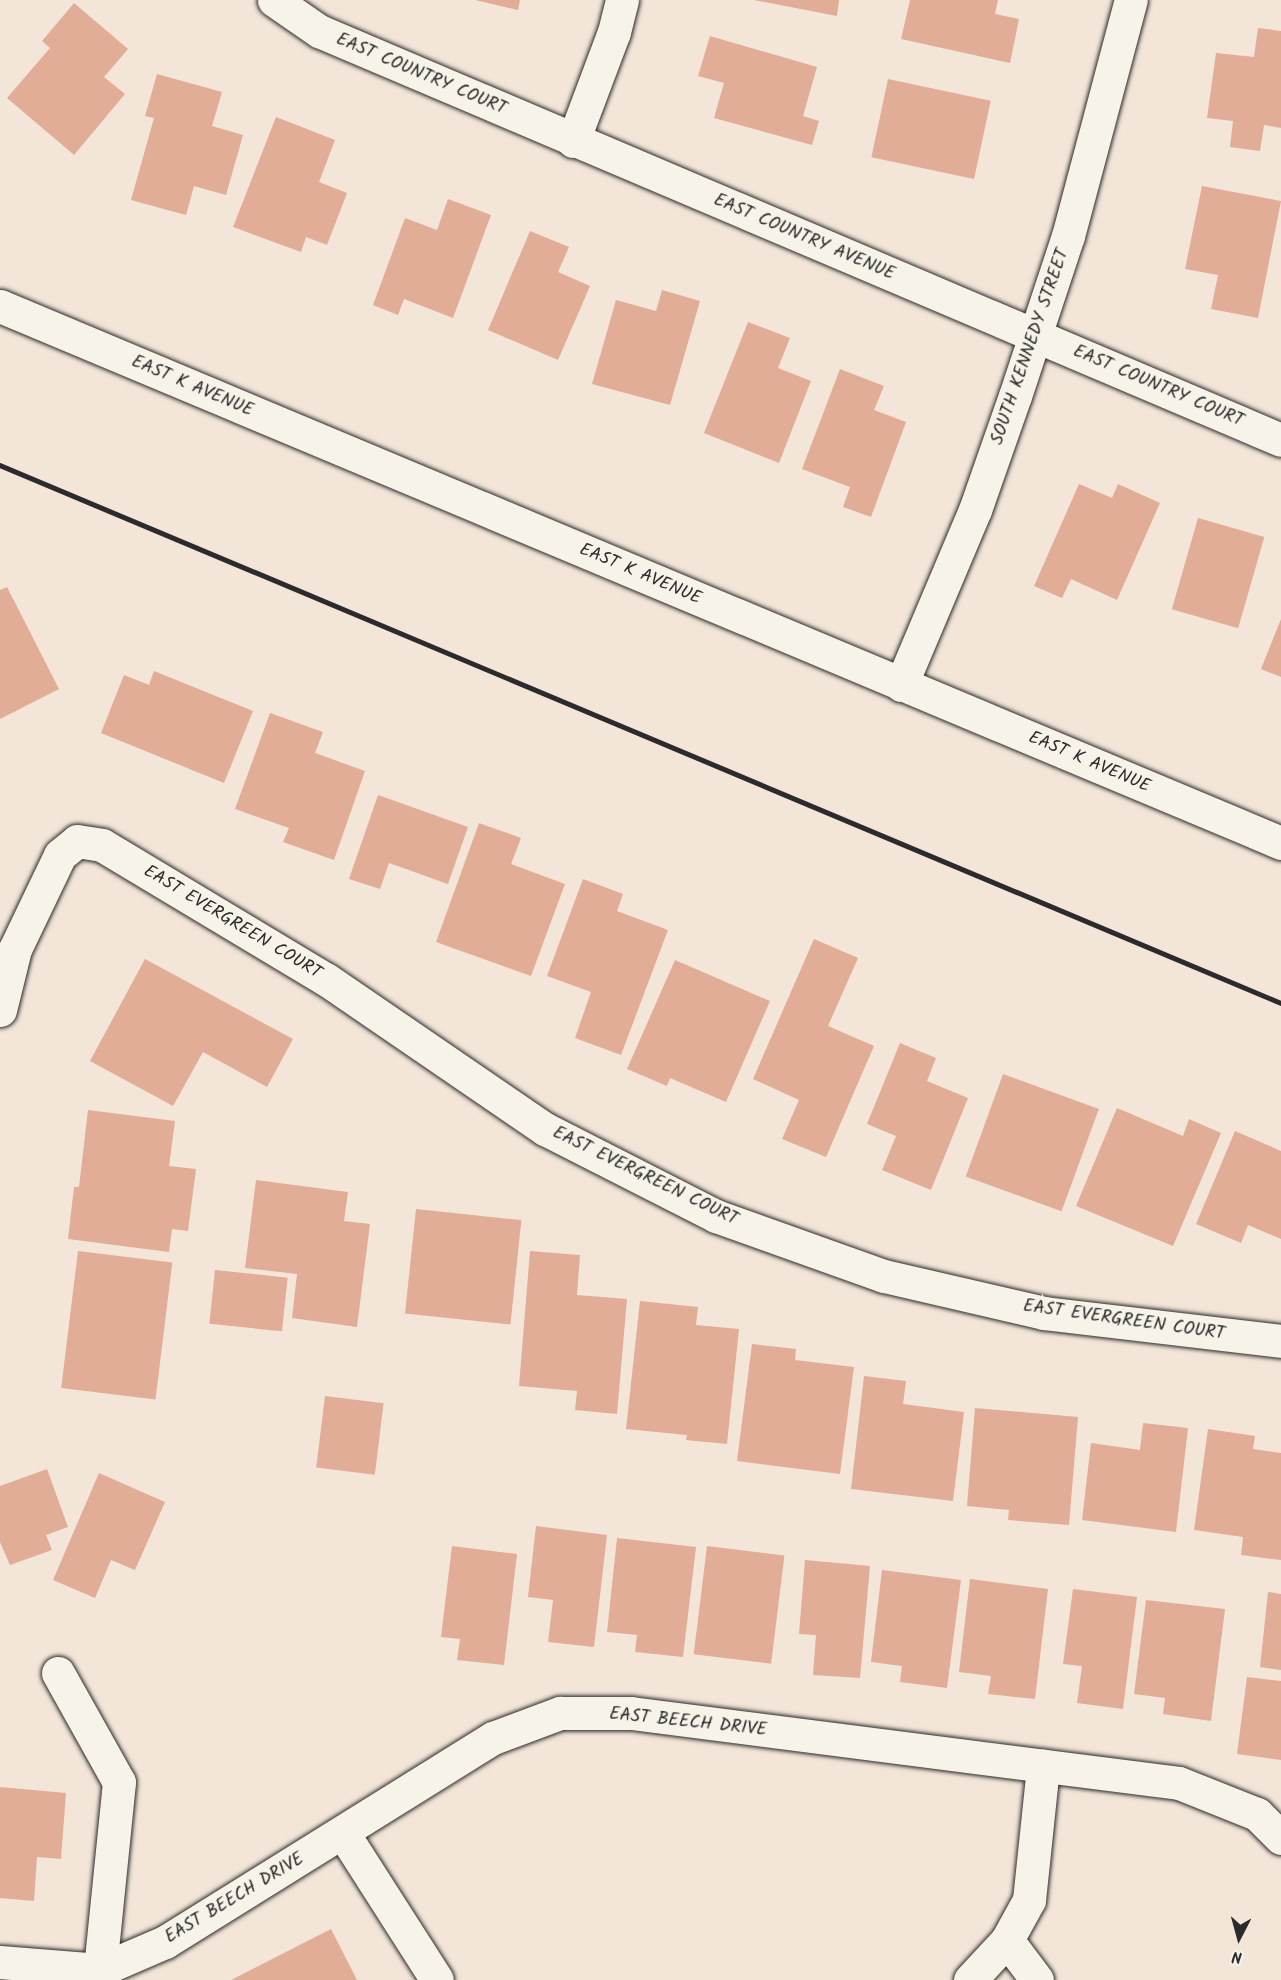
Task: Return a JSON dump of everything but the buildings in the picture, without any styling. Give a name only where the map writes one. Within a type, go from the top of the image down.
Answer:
[{"type":"street","name":"EAST COUNTRY COURT","points":[[274,0],[319,31],[573,141]]},
{"type":"street","points":[[573,141],[614,32],[622,0]]},
{"type":"street","name":"SOUTH KENNEDY STREET","points":[[902,685],[975,510],[1035,335],[1068,236],[1131,0]]},
{"type":"street","name":"EAST COUNTRY AVENUE","points":[[573,141],[1035,335]]},
{"type":"street","name":"EAST K AVENUE","points":[[0,306],[1281,843]]},
{"type":"street","name":"EAST COUNTRY COURT","points":[[1035,335],[1281,440]]},
{"type":"street","name":"EAST EVERGREEN COURT","points":[[0,1010],[15,949],[60,855],[78,841],[102,845],[327,980],[544,1128],[716,1216],[884,1276],[1044,1314],[1281,1341]]},
{"type":"street","points":[[58,1673],[119,1782],[100,1970]]},
{"type":"street","name":"EAST BEECH DRIVE","points":[[0,1962],[100,1970],[165,1942],[493,1738],[560,1713],[631,1713],[1179,1783],[1257,1814],[1281,1838]]},
{"type":"street","points":[[970,1980],[1007,1940],[1029,1900],[1043,1767]]},
{"type":"street","points":[[343,1833],[437,1980]]},
{"type":"street","points":[[1007,1940],[1036,1980]]},
{"type":"railway","points":[[0,465],[1281,1003]]}]
